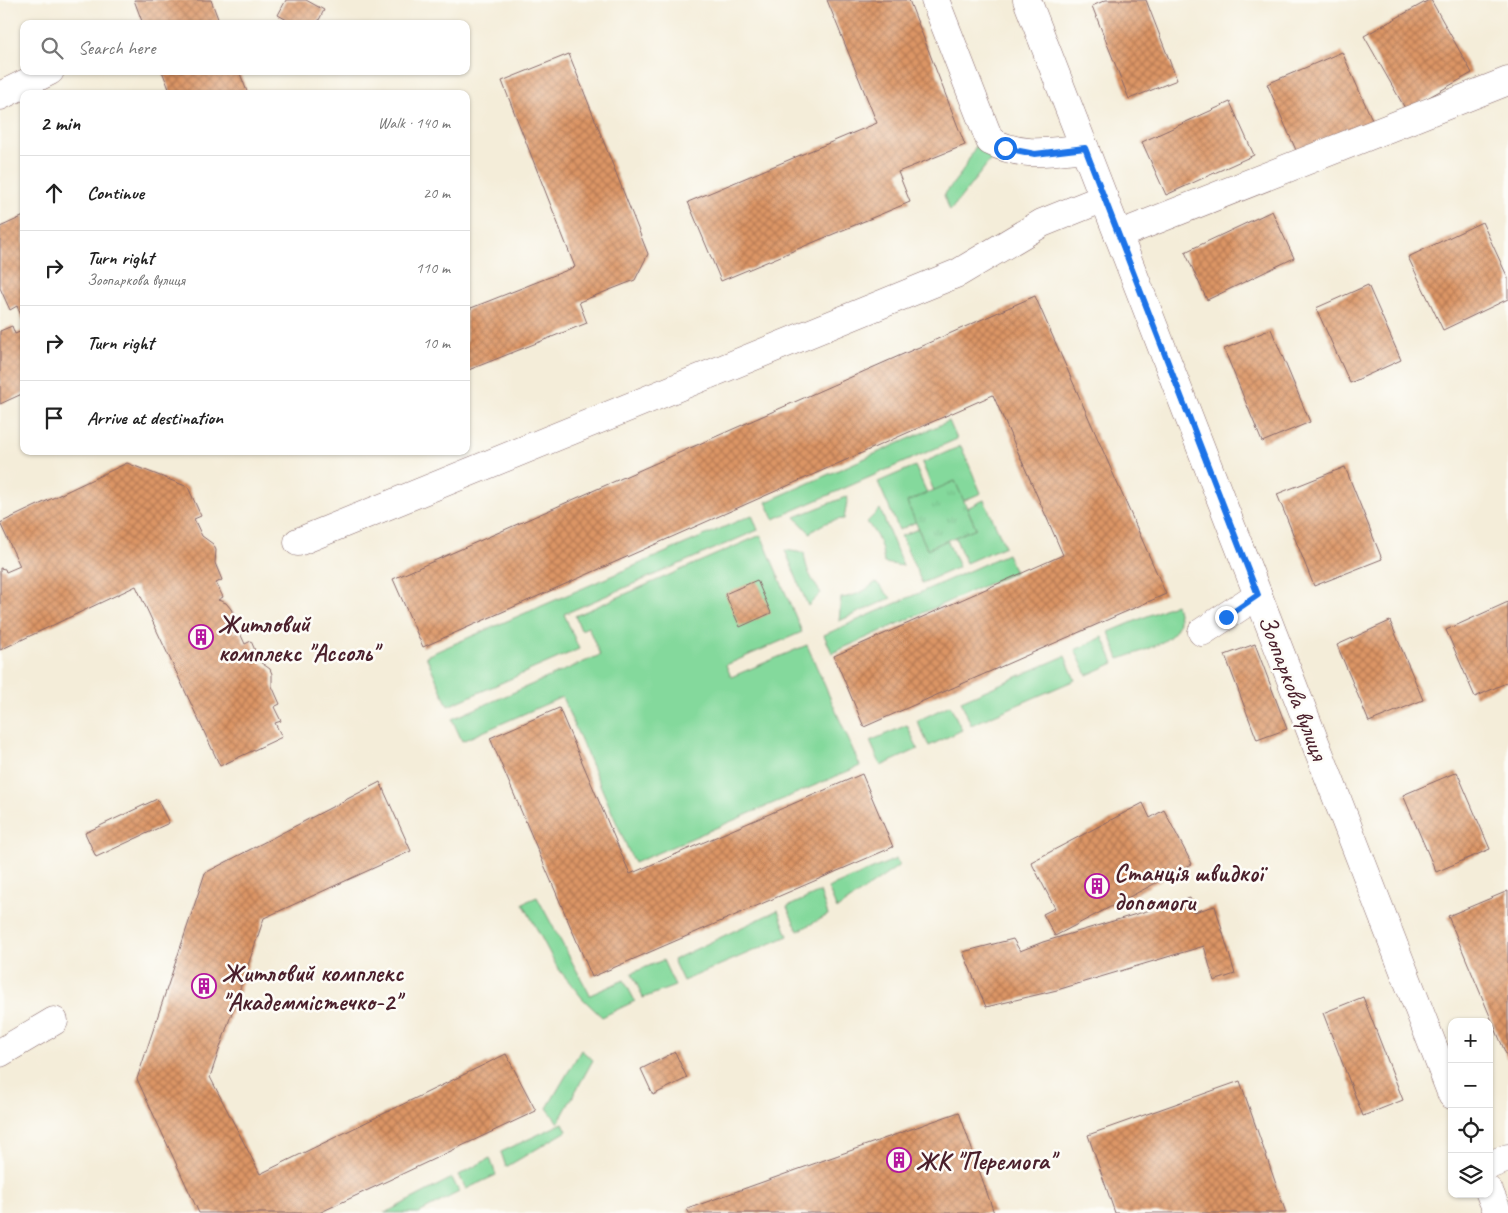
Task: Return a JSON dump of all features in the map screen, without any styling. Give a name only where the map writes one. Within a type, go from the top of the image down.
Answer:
[{"type":"street","points":[[935,0],[990,141],[1005,148],[1035,154],[1085,148]]},
{"type":"street","name":"Зоопаркова вулиця","points":[[1027,0],[1448,1085]]},
{"type":"street","points":[[0,96],[42,75]]},
{"type":"street","points":[[1118,235],[1508,81]]},
{"type":"street","points":[[298,542],[958,274],[1042,223],[1104,198]]},
{"type":"street","points":[[1202,632],[1258,595]]},
{"type":"street","points":[[0,1054],[54,1020]]},
{"type":"street","points":[[1493,1164],[1508,1158]]},
{"type":"street","points":[[1492,1198],[1498,1213]]},
{"type":"green space","points":[[979,125],[992,158],[950,211],[944,195],[962,172],[979,140]]},
{"type":"green space","points":[[949,421],[957,439],[774,519],[766,502]]},
{"type":"green space","points":[[961,446],[981,493],[963,501],[955,481],[934,491],[922,463]]},
{"type":"green space","points":[[915,466],[927,493],[907,502],[916,522],[899,530],[878,482]]},
{"type":"green space","points":[[955,481],[976,528],[927,549],[907,502]]},
{"type":"green space","points":[[848,496],[844,519],[826,523],[810,533],[795,517]]},
{"type":"green space","points":[[984,500],[1005,546],[966,563],[955,537],[976,528],[967,508]]},
{"type":"green space","points":[[880,509],[903,566],[884,563],[879,541],[867,522]]},
{"type":"green space","points":[[752,515],[758,530],[564,614],[579,649],[448,706],[426,656]]},
{"type":"green space","points":[[918,529],[928,549],[947,540],[959,567],[922,583],[901,536]]},
{"type":"green space","points":[[761,535],[802,632],[726,665],[731,677],[807,645],[860,766],[634,863],[562,697],[462,741],[452,719],[600,655],[588,627],[581,630],[575,616]]},
{"type":"green space","points":[[785,550],[804,553],[810,574],[821,593],[808,606]]},
{"type":"green space","points":[[1007,554],[1015,572],[832,653],[824,635]]},
{"type":"green space","points":[[876,582],[891,598],[839,621],[841,598],[860,593]]},
{"type":"green space","points":[[1176,604],[1179,620],[1177,628],[1172,635],[1156,646],[1119,659],[1109,632]]},
{"type":"green space","points":[[1103,637],[1114,663],[1087,675],[1075,650]]},
{"type":"green space","points":[[1065,656],[1075,680],[971,725],[961,701]]},
{"type":"green space","points":[[950,705],[962,730],[929,746],[917,721]]},
{"type":"green space","points":[[907,725],[918,749],[881,766],[870,741]]},
{"type":"green space","points":[[896,859],[900,865],[837,909],[828,888]]},
{"type":"green space","points":[[820,892],[828,915],[798,931],[787,907]]},
{"type":"green space","points":[[537,897],[590,995],[624,980],[635,1001],[602,1017],[583,999],[557,967],[523,903]]},
{"type":"green space","points":[[778,910],[788,936],[683,981],[673,960]]},
{"type":"green space","points":[[663,960],[675,986],[643,998],[632,973]]},
{"type":"green space","points":[[581,1050],[593,1060],[558,1123],[547,1108]]},
{"type":"green space","points":[[563,1123],[567,1131],[506,1167],[501,1152]]},
{"type":"green space","points":[[490,1158],[496,1175],[466,1189],[459,1175]]},
{"type":"green space","points":[[452,1178],[459,1192],[419,1213],[385,1213]]},
{"type":"building","points":[[134,0],[211,0],[218,20],[142,20]]},
{"type":"building","points":[[286,0],[306,0],[324,10],[319,20],[287,20],[278,15]]},
{"type":"building","points":[[827,0],[909,0],[965,145],[898,172],[910,202],[721,281],[688,202],[877,123]]},
{"type":"building","points":[[1106,0],[1146,0],[1177,80],[1129,99],[1092,6]]},
{"type":"building","points":[[1431,0],[1472,73],[1406,110],[1364,36]]},
{"type":"building","points":[[1342,52],[1374,124],[1299,157],[1267,84]]},
{"type":"building","points":[[569,54],[648,254],[635,280],[579,302],[587,323],[470,369],[470,308],[575,267],[502,81]]},
{"type":"building","points":[[164,75],[241,75],[246,90],[169,90]]},
{"type":"building","points":[[1230,102],[1254,155],[1166,195],[1142,142]]},
{"type":"building","points":[[1272,211],[1294,258],[1207,300],[1185,252]]},
{"type":"building","points":[[20,218],[20,313],[17,306],[10,310],[0,288],[0,227]]},
{"type":"building","points":[[1482,222],[1508,278],[1508,299],[1443,330],[1408,257]]},
{"type":"building","points":[[1368,285],[1401,360],[1350,383],[1316,308]]},
{"type":"building","points":[[1035,296],[1166,594],[864,727],[834,656],[1063,555],[993,395],[423,647],[393,579]]},
{"type":"building","points":[[12,326],[15,334],[20,332],[20,395],[0,404],[0,331]]},
{"type":"building","points":[[1271,329],[1310,422],[1262,442],[1224,349]]},
{"type":"building","name":"Житловий комплекс \"Ассоль\"","points":[[127,463],[188,487],[201,516],[194,519],[202,536],[213,544],[216,550],[215,563],[222,580],[216,583],[223,597],[218,600],[226,603],[235,617],[236,625],[233,633],[239,631],[245,644],[251,641],[260,662],[270,669],[272,674],[272,686],[280,704],[274,707],[281,721],[275,723],[282,737],[220,766],[136,586],[0,650],[0,568],[5,569],[6,572],[20,566],[0,523]]},
{"type":"building","points":[[1345,467],[1382,559],[1314,586],[1277,494]]},
{"type":"building","points":[[757,580],[771,613],[740,627],[725,594]]},
{"type":"building","points":[[1508,602],[1508,682],[1475,697],[1446,630]]},
{"type":"building","points":[[1390,621],[1423,700],[1369,722],[1337,645]]},
{"type":"building","points":[[1255,644],[1287,729],[1257,740],[1225,655]]},
{"type":"building","points":[[559,708],[630,874],[862,774],[893,847],[592,977],[490,738]]},
{"type":"building","points":[[1457,772],[1490,849],[1436,872],[1403,795]]},
{"type":"building","name":"Житловий комплекс \"Академмістечко-2\"","points":[[380,782],[411,851],[264,918],[210,1077],[260,1174],[506,1054],[536,1111],[319,1213],[199,1213],[137,1079],[205,873]]},
{"type":"building","points":[[157,799],[169,823],[96,857],[85,833]]},
{"type":"building","name":"Станція швидкої допомоги","points":[[1143,803],[1150,818],[1164,810],[1192,864],[1055,936],[1043,914],[1055,908],[1031,862]]},
{"type":"building","points":[[1508,891],[1508,1059],[1493,1023],[1493,1018],[1491,1018],[1448,916]]},
{"type":"building","points":[[1190,898],[1194,912],[1215,906],[1235,974],[1214,981],[1204,946],[1057,990],[986,1007],[963,952],[1013,939],[1020,951],[1043,942]]},
{"type":"building","points":[[1363,997],[1403,1100],[1363,1116],[1323,1013]]},
{"type":"building","points":[[675,1052],[687,1078],[653,1095],[641,1069]]},
{"type":"building","points":[[1240,1081],[1286,1213],[1115,1213],[1088,1135]]},
{"type":"building","name":"ЖК \"Перемога\"","points":[[959,1112],[994,1213],[689,1213],[687,1209]]},
{"type":"place","name":"Житловий комплекс \"Ассоль\"","points":[[201,637]]},
{"type":"place","name":"Станція швидкої допомоги","points":[[1097,886]]},
{"type":"place","name":"Житловий комплекс \"Академмістечко-2\"","points":[[204,986]]},
{"type":"place","name":"ЖК \"Перемога\"","points":[[899,1160]]},
{"type":"route","points":[[1005,148],[1035,154],[1085,148],[1258,595],[1226,617]]}]
